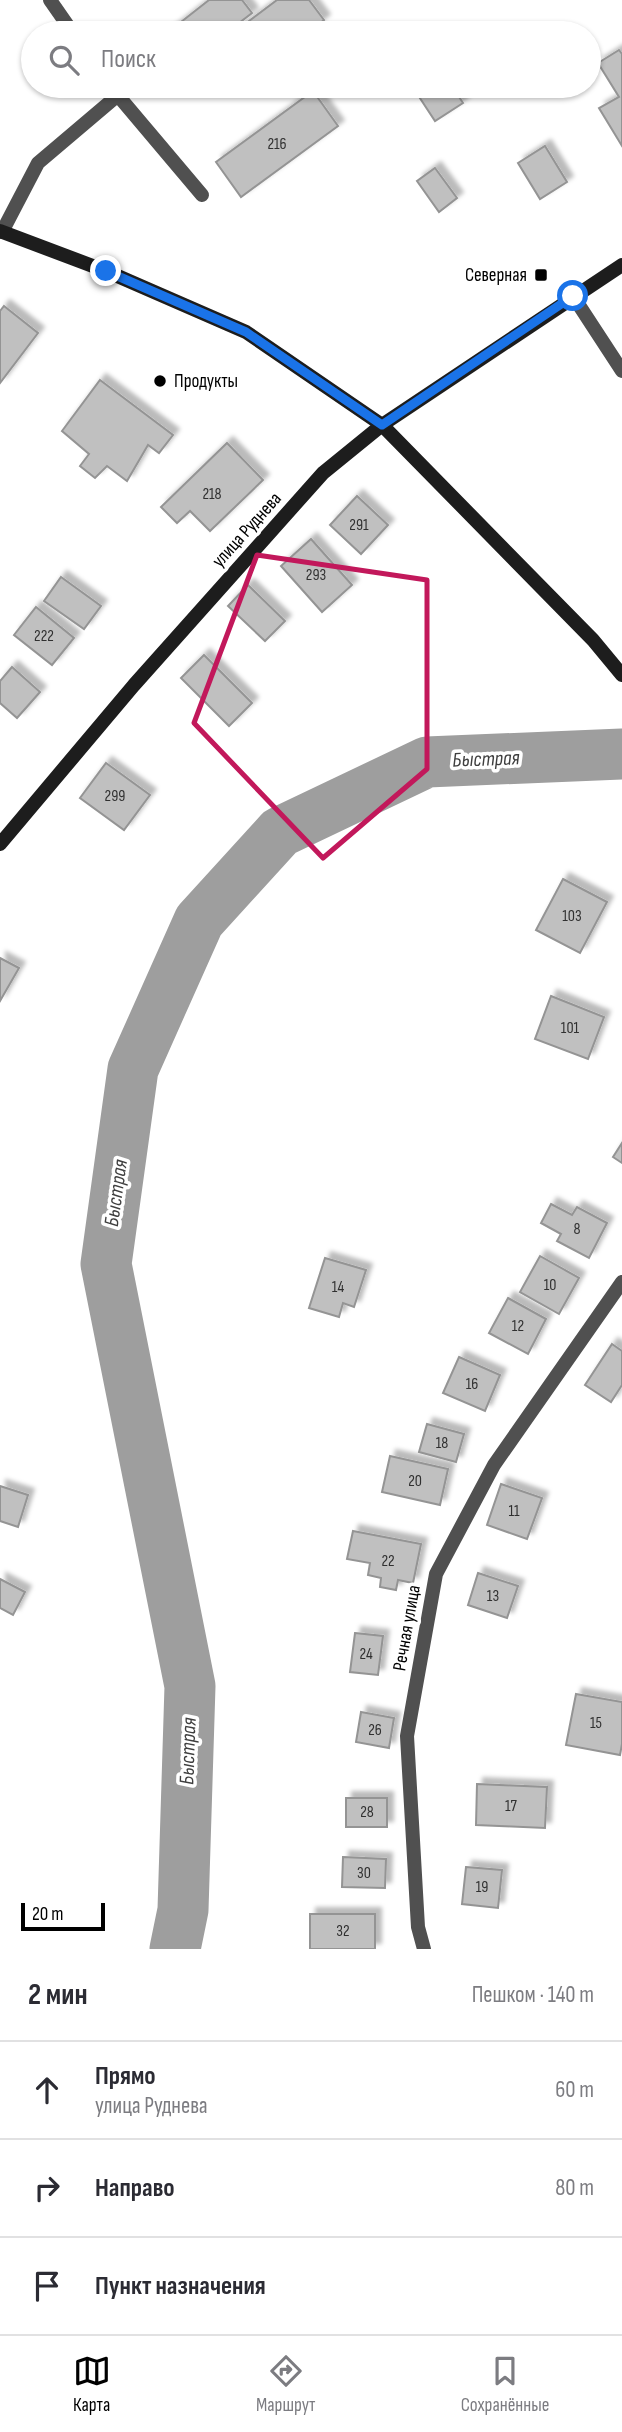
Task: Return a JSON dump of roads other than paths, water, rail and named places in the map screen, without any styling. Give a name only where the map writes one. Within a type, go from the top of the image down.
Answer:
[{"type":"street","points":[[50,0],[65,21]]},
{"type":"street","points":[[107,98],[38,163],[1,232],[106,271],[246,332],[382,425],[593,640],[622,675]]},
{"type":"street","points":[[120,98],[202,195]]},
{"type":"street","name":"улица Руднева","points":[[0,844],[134,685],[323,472],[382,425],[622,265]]},
{"type":"street","points":[[573,296],[622,372]]},
{"type":"street","name":"Речная улица","points":[[424,1949],[418,1927],[407,1736],[436,1574],[495,1465],[622,1282]]},
{"type":"waterway","name":"Быстрая","points":[[175,1949],[183,1910],[190,1686],[106,1264],[133,1069],[199,921],[280,832],[427,762],[622,754]]},
{"type":"place","name":"Северная","points":[[541,275]]},
{"type":"place","name":"Продукты","points":[[160,381]]}]
